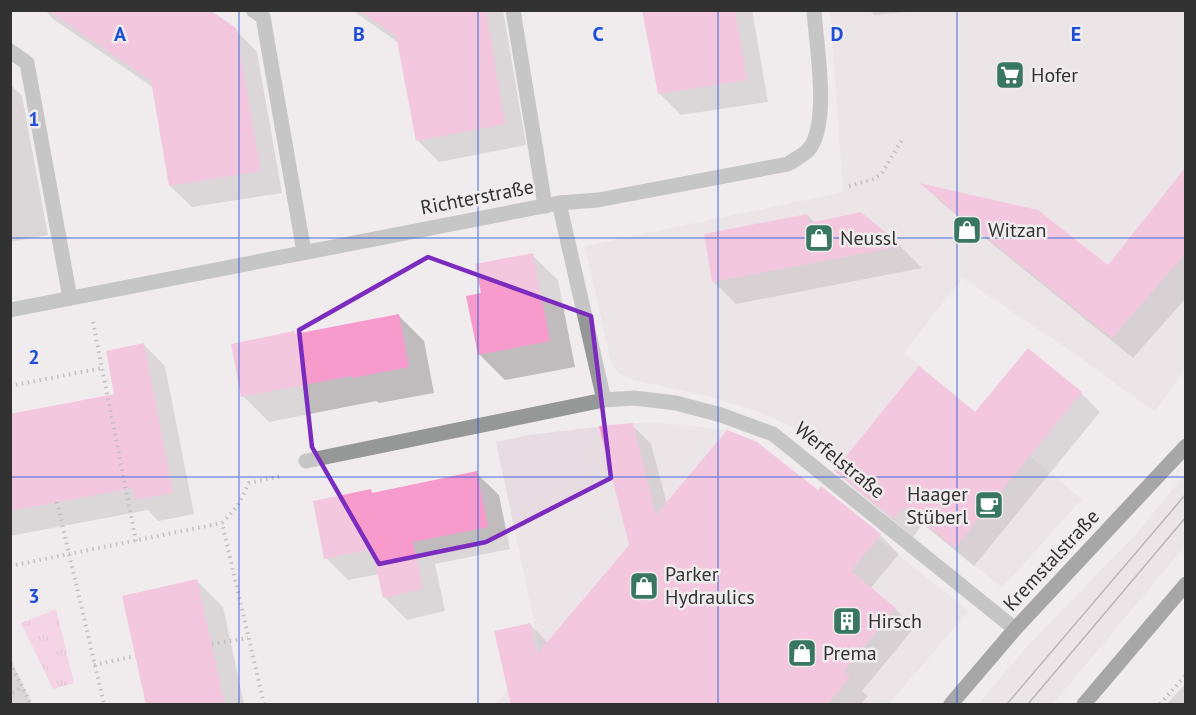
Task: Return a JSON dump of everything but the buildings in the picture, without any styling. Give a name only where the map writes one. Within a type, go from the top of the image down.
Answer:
[{"type":"main road","name":"Kremstalstraße","points":[[951,705],[1015,629],[1185,446]]},
{"type":"main road","points":[[1084,705],[1185,584]]},
{"type":"street","points":[[253,10],[263,18],[304,252]]},
{"type":"street","points":[[513,10],[552,204],[604,400]]},
{"type":"street","name":"Richterstraße","points":[[10,310],[552,204],[598,200],[788,164],[810,148],[818,128],[821,110],[814,10]]},
{"type":"street","points":[[10,51],[27,63],[70,298]]},
{"type":"street","name":"Werfelstraße","points":[[306,461],[604,400],[634,398],[676,403],[721,415],[773,434],[1015,629]]},
{"type":"path","points":[[849,186],[874,179],[882,173],[903,138]]},
{"type":"path","points":[[88,294],[136,541]]},
{"type":"path","points":[[10,386],[102,368]]},
{"type":"path","points":[[10,566],[222,523],[237,507],[249,483],[282,476],[306,461]]},
{"type":"path","points":[[57,502],[104,705]]},
{"type":"path","points":[[222,523],[264,705]]},
{"type":"path","points":[[212,644],[248,638]]},
{"type":"path","points":[[94,665],[135,656]]},
{"type":"path","points":[[10,663],[31,705]]},
{"type":"path","points":[[1160,705],[1185,675]]},
{"type":"path","points":[[13,693],[22,687]]},
{"type":"highlighted area","points":[[428,257],[591,316],[611,478],[486,542],[379,564],[312,447],[299,330]]},
{"type":"shaded area","points":[[830,11],[1185,11],[1185,369],[1155,412],[1062,345],[962,278],[904,353],[1082,499],[1002,588],[844,458],[787,424],[753,410],[707,396],[632,380],[619,373],[611,363],[585,246],[843,192]]},
{"type":"shaded area","points":[[633,423],[664,423],[727,430],[757,442],[969,611],[889,704],[496,704],[540,651],[496,442],[528,435]]},
{"type":"shaded area","points":[[1185,474],[1185,546],[1053,704],[978,704],[1031,642],[1137,533]]},
{"type":"green space","points":[[56,609],[74,683],[53,689],[21,623]]},
{"type":"tram line","points":[[1007,704],[1186,494]]},
{"type":"tram line","points":[[1028,704],[1186,517]]},
{"type":"place","name":"Hofer","points":[[1010,75]]},
{"type":"place","name":"Witzan","points":[[967,230]]},
{"type":"place","name":"Neussl","points":[[819,238]]},
{"type":"place","name":"Haager Stüberl","points":[[989,505]]},
{"type":"place","name":"Parker Hydraulics","points":[[644,586]]},
{"type":"place","name":"Hirsch","points":[[847,621]]},
{"type":"place","name":"Prema","points":[[802,653]]}]
